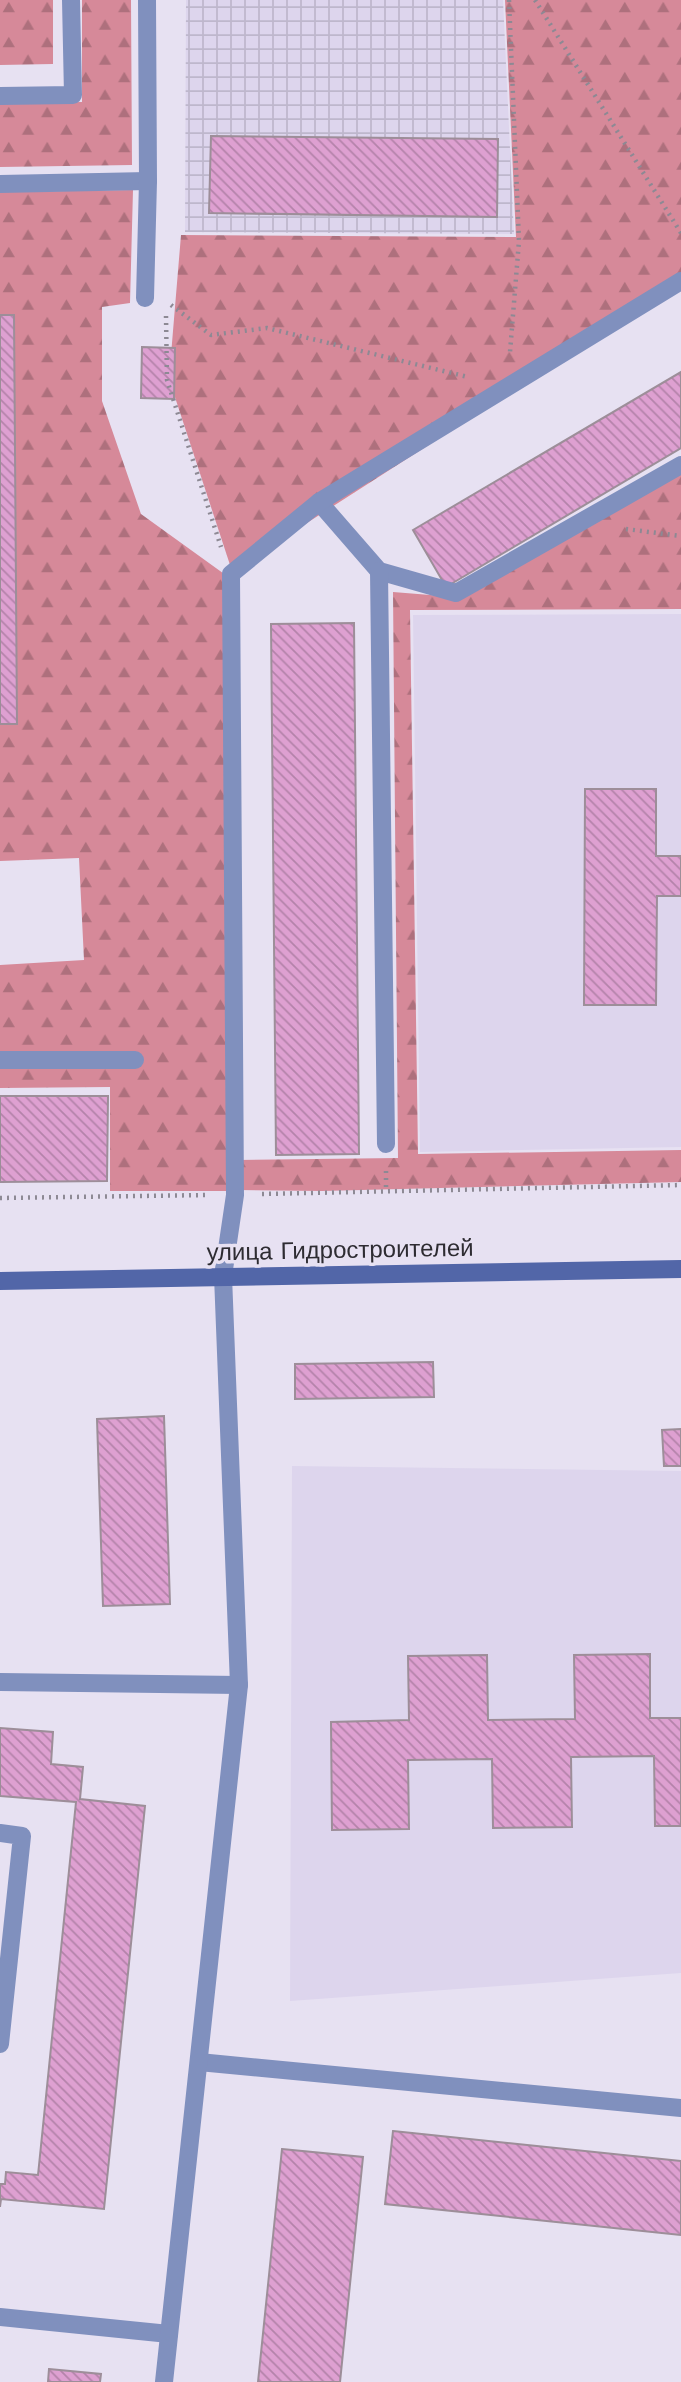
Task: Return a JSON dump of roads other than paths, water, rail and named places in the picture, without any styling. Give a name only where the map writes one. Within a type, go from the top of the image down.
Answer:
[{"type":"street","points":[[0,96],[73,95],[71,0]]},
{"type":"street","points":[[145,298],[148,181],[147,0]]},
{"type":"street","points":[[0,184],[148,181]]},
{"type":"street","points":[[164,2382],[239,1685],[223,1276],[235,1195],[230,574],[319,502],[681,281]]},
{"type":"street","points":[[319,502],[379,571],[456,593],[681,465]]},
{"type":"street","points":[[379,571],[386,1144]]},
{"type":"street","points":[[0,1060],[135,1060]]},
{"type":"street","name":"улица Гидростроителей","points":[[0,1281],[681,1269]]},
{"type":"street","points":[[0,1682],[239,1685]]},
{"type":"street","points":[[0,1833],[22,1836],[0,2044]]},
{"type":"street","points":[[199,2062],[681,2108]]},
{"type":"street","points":[[0,2316],[169,2334]]}]
